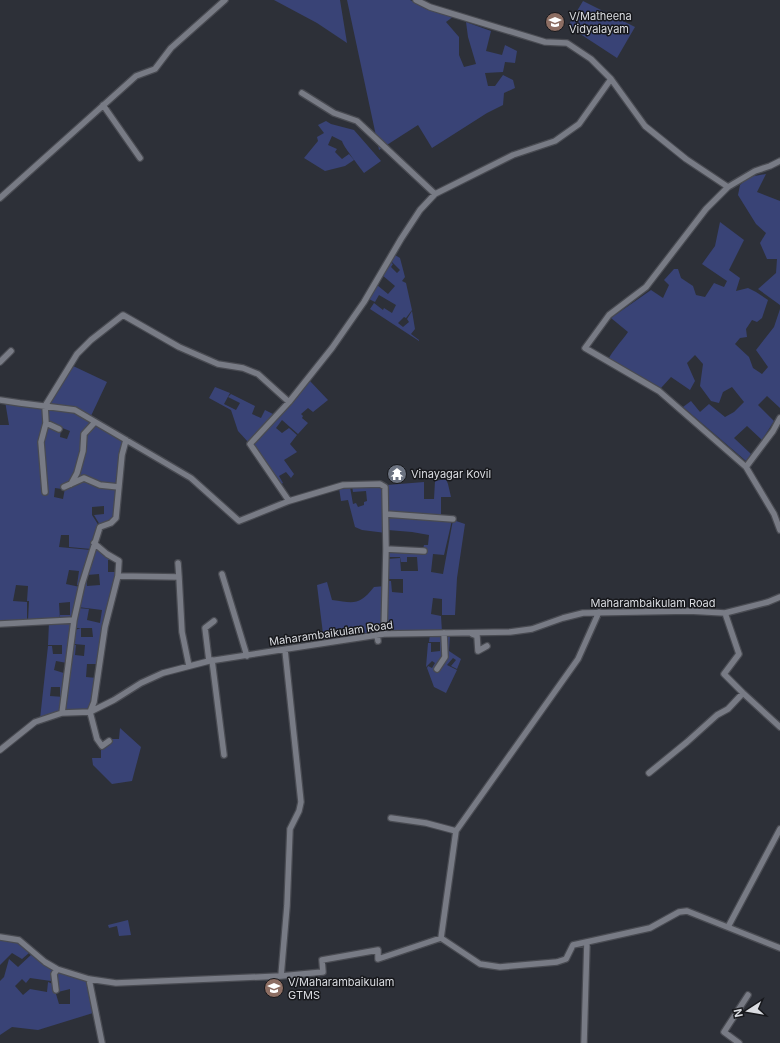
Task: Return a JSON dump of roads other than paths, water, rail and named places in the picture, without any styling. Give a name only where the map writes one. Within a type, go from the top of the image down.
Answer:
[{"type":"street","points":[[0,198],[136,76],[155,69],[171,48],[225,0]]},
{"type":"street","points":[[416,0],[430,7],[545,42],[567,43],[591,59],[611,79],[645,126],[686,159],[728,187]]},
{"type":"street","points":[[289,501],[250,444],[289,402],[332,348],[364,302],[416,215],[435,194],[513,155],[555,141],[579,124],[611,79]]},
{"type":"street","points":[[302,93],[334,113],[357,121],[435,194]]},
{"type":"street","points":[[103,105],[140,158]]},
{"type":"street","points":[[780,161],[755,171],[728,187],[706,210],[646,287],[609,316],[585,348],[659,390],[746,466],[774,514],[780,530]]},
{"type":"street","points":[[45,492],[41,442],[46,422],[45,406],[77,354],[91,340],[123,315],[180,348],[218,364],[242,368],[258,374],[289,402]]},
{"type":"street","points":[[0,362],[11,351]]},
{"type":"street","points":[[0,400],[75,410],[191,478],[239,521],[289,501],[344,486],[380,484],[385,487],[386,549],[384,634]]},
{"type":"street","points":[[746,466],[780,418]]},
{"type":"street","points":[[46,422],[59,429]]},
{"type":"street","points":[[72,484],[77,473],[83,451],[84,434],[95,422]]},
{"type":"street","points":[[62,713],[74,620],[82,584],[100,527],[116,518],[122,456],[126,440]]},
{"type":"street","points":[[64,487],[84,478],[100,485],[119,487]]},
{"type":"street","points":[[386,514],[453,519]]},
{"type":"street","points":[[94,543],[119,562],[118,576],[105,627],[94,702],[90,712],[97,739],[102,746],[109,741]]},
{"type":"street","points":[[386,549],[424,551]]},
{"type":"street","points":[[178,563],[182,632],[188,666]]},
{"type":"street","points":[[222,574],[247,656]]},
{"type":"street","points":[[118,576],[179,578]]},
{"type":"street","name":"Maharambaikulam Road","points":[[0,750],[35,722],[62,713],[90,712],[114,700],[140,683],[163,673],[211,661],[378,638],[384,634],[510,632],[532,629],[563,618],[583,613],[689,611],[725,613],[768,602],[780,597]]},
{"type":"street","points":[[441,938],[456,831],[578,659],[599,612]]},
{"type":"street","points":[[725,613],[739,654],[724,674],[780,727]]},
{"type":"street","points":[[0,624],[74,620]]},
{"type":"street","points":[[214,621],[204,628],[211,661],[224,755]]},
{"type":"street","points":[[437,669],[445,657],[444,633]]},
{"type":"street","points":[[468,633],[477,636],[478,651],[487,646]]},
{"type":"street","points":[[281,976],[287,906],[290,829],[299,811],[301,802],[285,650]]},
{"type":"street","points":[[649,773],[717,715],[728,709],[743,693]]},
{"type":"street","points":[[391,818],[426,823],[456,831]]},
{"type":"street","points":[[728,927],[780,829]]},
{"type":"street","points":[[441,938],[480,964],[500,967],[557,962],[566,960],[573,945],[650,928],[679,912],[687,912],[780,948]]},
{"type":"street","points":[[0,937],[19,940],[45,962],[57,969],[88,979],[116,983],[281,976],[323,972],[322,960],[378,950],[378,959],[441,938]]},
{"type":"street","points":[[584,1043],[587,942]]},
{"type":"street","points":[[56,990],[54,974],[57,969]]},
{"type":"street","points":[[88,979],[102,1043]]},
{"type":"street","points":[[739,1043],[724,1032],[748,995]]},
{"type":"place","name":"V/Matheena Vidyalayam","points":[[555,22]]},
{"type":"place","name":"Vinayagar Kovil","points":[[397,474]]},
{"type":"place","name":"V/Maharambaikulam GTMS","points":[[274,988]]}]
